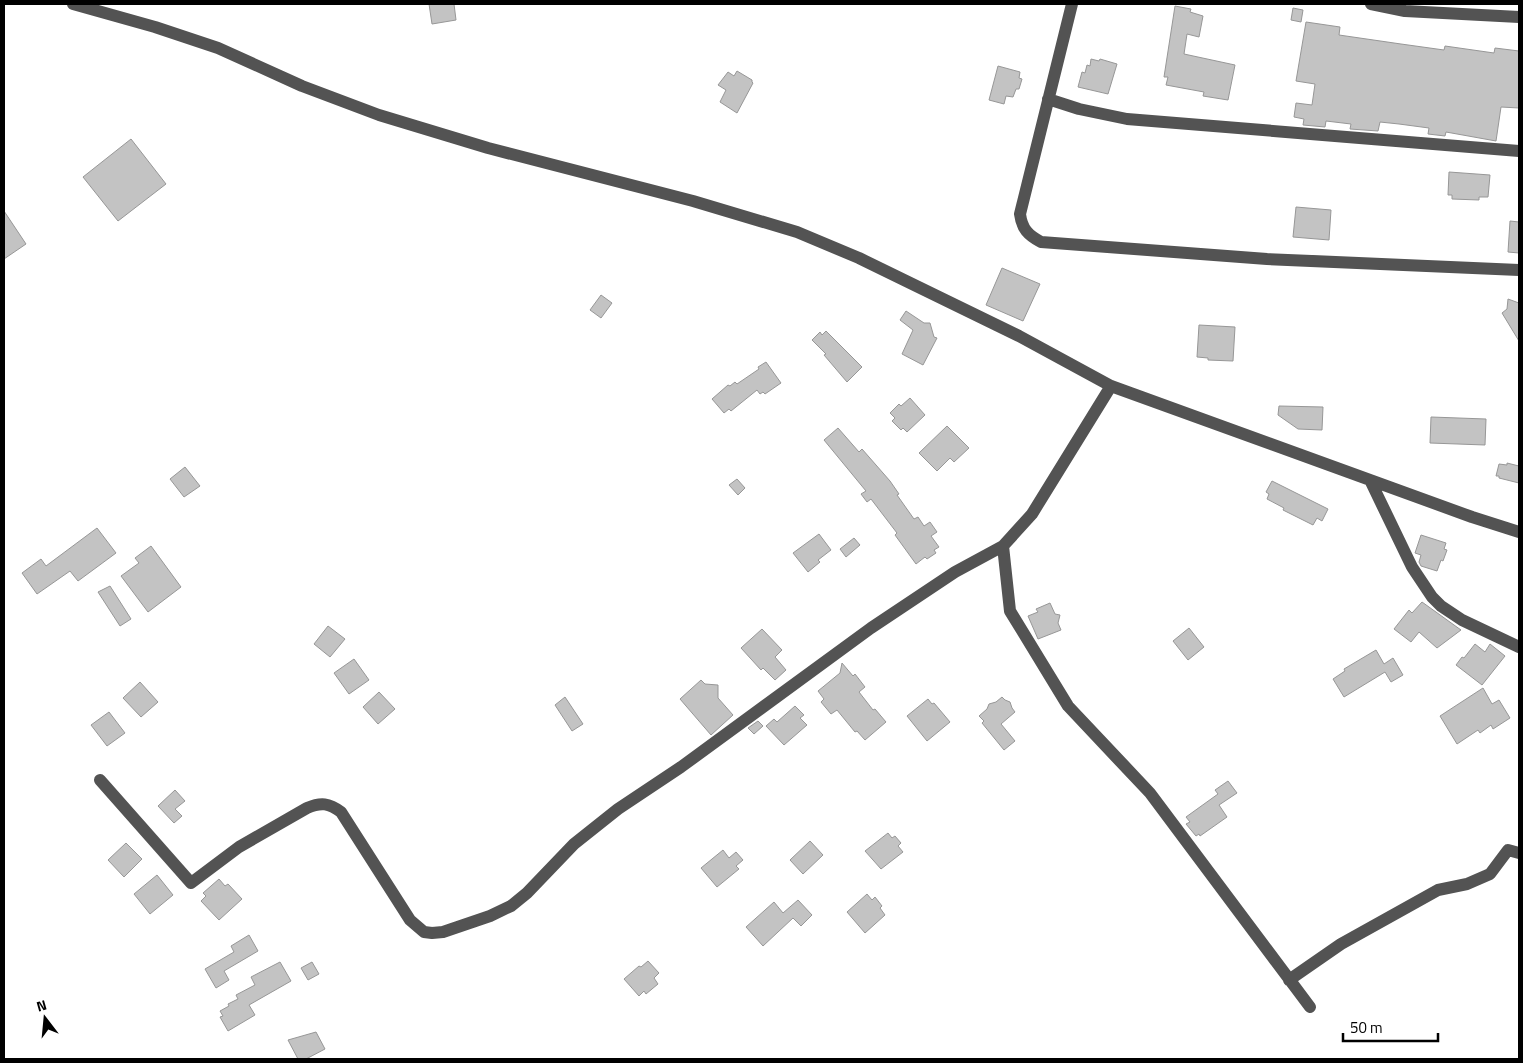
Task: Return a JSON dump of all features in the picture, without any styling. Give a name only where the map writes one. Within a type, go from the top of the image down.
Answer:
[{"type":"street","points":[[73,4],[155,27],[218,48],[302,86],[379,115],[488,148],[693,200],[797,232],[859,258],[1019,336],[1111,386],[1519,532]]},
{"type":"street","points":[[1072,4],[1020,214],[1022,225],[1030,236],[1041,242],[1267,259],[1519,270]]},
{"type":"street","points":[[1371,4],[1405,11],[1519,18]]},
{"type":"street","points":[[1048,99],[1079,109],[1127,119],[1519,151]]},
{"type":"street","points":[[100,780],[191,883],[240,847],[307,808],[318,804],[334,806],[341,812],[410,920],[424,932],[432,934],[443,932],[490,916],[511,906],[527,893],[574,844],[618,809],[681,767],[872,628],[955,572],[1003,546],[1032,514],[1111,386]]},
{"type":"street","points":[[1370,480],[1412,567],[1432,597],[1441,606],[1462,620],[1519,647]]},
{"type":"street","points":[[1003,546],[1010,611],[1068,706],[1150,793],[1310,1007]]},
{"type":"street","points":[[1290,980],[1342,944],[1438,890],[1467,884],[1490,874],[1508,850],[1519,853]]},
{"type":"building","points":[[429,4],[454,4],[456,20],[432,24]]},
{"type":"building","points":[[1175,6],[1191,9],[1190,12],[1203,16],[1199,37],[1187,34],[1184,54],[1235,65],[1228,100],[1203,96],[1204,92],[1166,85],[1168,77],[1164,77]]},
{"type":"building","points":[[1293,8],[1303,10],[1301,22],[1291,20]]},
{"type":"building","points":[[1306,22],[1340,27],[1339,35],[1444,50],[1445,46],[1494,53],[1495,48],[1519,51],[1519,108],[1501,107],[1496,141],[1446,132],[1445,136],[1428,134],[1429,128],[1380,122],[1378,131],[1350,129],[1351,124],[1326,121],[1325,127],[1303,125],[1304,119],[1294,117],[1296,103],[1312,105],[1315,84],[1296,81]]},
{"type":"building","points":[[1091,59],[1099,61],[1100,59],[1117,64],[1108,94],[1078,87],[1082,72],[1085,73],[1087,65],[1090,66]]},
{"type":"building","points":[[998,66],[1020,72],[1019,78],[1022,79],[1019,89],[1016,89],[1013,97],[1006,96],[1004,104],[989,100]]},
{"type":"building","points":[[737,71],[752,80],[753,83],[737,113],[720,102],[726,90],[718,85],[728,72],[734,76]]},
{"type":"building","points":[[131,139],[166,184],[118,221],[83,177]]},
{"type":"building","points":[[1449,172],[1490,175],[1488,197],[1479,197],[1479,200],[1452,199],[1452,195],[1448,195]]},
{"type":"building","points":[[1296,207],[1331,210],[1329,240],[1293,237]]},
{"type":"building","points":[[4,211],[26,244],[4,259]]},
{"type":"building","points":[[1510,221],[1519,222],[1519,253],[1508,252]]},
{"type":"building","points":[[1002,268],[1040,284],[1023,321],[986,305]]},
{"type":"building","points":[[601,295],[612,303],[601,318],[590,310]]},
{"type":"building","points":[[1508,299],[1519,303],[1519,341],[1502,313],[1507,309]]},
{"type":"building","points":[[906,311],[924,323],[930,323],[934,337],[937,338],[923,365],[902,354],[913,330],[900,320]]},
{"type":"building","points":[[1199,325],[1235,327],[1233,361],[1208,360],[1208,358],[1197,357]]},
{"type":"building","points":[[826,331],[862,367],[847,382],[824,355],[826,354],[812,340],[820,332],[822,335]]},
{"type":"building","points":[[766,362],[781,383],[765,394],[763,392],[760,394],[757,390],[731,411],[729,409],[724,413],[712,399],[728,385],[730,386],[735,382],[737,384]]},
{"type":"building","points":[[910,398],[925,415],[907,432],[903,428],[901,430],[892,421],[895,418],[890,413],[899,404],[901,406]]},
{"type":"building","points":[[1279,406],[1323,407],[1322,430],[1298,429],[1278,415]]},
{"type":"building","points":[[1431,417],[1486,419],[1485,445],[1430,443]]},
{"type":"building","points":[[947,426],[969,448],[954,462],[950,458],[937,471],[919,453]]},
{"type":"building","points":[[838,428],[859,452],[862,449],[890,481],[899,494],[897,495],[914,519],[918,517],[924,526],[930,522],[937,532],[931,536],[939,547],[934,550],[936,553],[927,559],[925,557],[916,564],[895,535],[897,533],[871,499],[867,502],[861,494],[866,491],[824,440]]},
{"type":"building","points":[[1507,463],[1519,466],[1519,483],[1496,476],[1499,464],[1507,465]]},
{"type":"building","points":[[185,467],[200,486],[184,497],[170,479]]},
{"type":"building","points":[[737,479],[745,488],[738,495],[729,485]]},
{"type":"building","points":[[1272,481],[1328,509],[1322,521],[1317,518],[1313,525],[1283,510],[1284,508],[1267,499],[1269,494],[1266,492]]},
{"type":"building","points":[[97,528],[116,553],[78,581],[70,571],[37,594],[22,573],[41,559],[46,566]]},
{"type":"building","points":[[819,534],[831,550],[818,560],[820,562],[808,572],[793,553]]},
{"type":"building","points":[[1421,535],[1446,543],[1444,549],[1447,550],[1437,571],[1421,566],[1419,562],[1421,555],[1415,553]]},
{"type":"building","points":[[854,538],[860,545],[846,557],[840,549]]},
{"type":"building","points":[[151,546],[181,587],[148,612],[121,576],[139,563],[135,558]]},
{"type":"building","points":[[110,586],[131,619],[120,626],[98,592]]},
{"type":"building","points":[[1422,602],[1461,630],[1437,648],[1419,632],[1411,642],[1394,629],[1409,610],[1412,613]]},
{"type":"building","points":[[1050,603],[1055,614],[1060,615],[1058,623],[1061,630],[1038,639],[1028,616],[1038,612],[1036,609]]},
{"type":"building","points":[[328,626],[345,639],[330,657],[314,644]]},
{"type":"building","points":[[1189,628],[1204,647],[1188,660],[1173,641]]},
{"type":"building","points":[[762,629],[782,650],[775,657],[786,670],[775,680],[763,668],[761,670],[741,648]]},
{"type":"building","points":[[1475,644],[1485,652],[1490,644],[1505,656],[1482,685],[1456,665]]},
{"type":"building","points":[[1376,650],[1384,664],[1393,658],[1403,675],[1391,682],[1385,672],[1344,697],[1333,679],[1345,671],[1344,669]]},
{"type":"building","points":[[354,659],[369,680],[349,694],[334,673]]},
{"type":"building","points":[[842,663],[853,676],[855,674],[865,687],[859,692],[873,710],[875,709],[886,722],[865,740],[857,731],[855,732],[837,710],[831,714],[821,702],[824,699],[818,691],[840,673]]},
{"type":"building","points":[[701,680],[705,684],[718,685],[718,698],[733,715],[711,735],[680,699]]},
{"type":"building","points":[[140,682],[158,702],[141,717],[123,698]]},
{"type":"building","points":[[1483,688],[1492,704],[1499,700],[1510,718],[1493,729],[1491,725],[1480,733],[1478,730],[1457,744],[1440,716]]},
{"type":"building","points":[[379,692],[395,709],[378,724],[363,707]]},
{"type":"building","points":[[565,697],[583,724],[572,731],[555,705]]},
{"type":"building","points":[[1002,697],[1010,702],[1015,712],[1001,724],[1015,741],[1004,750],[982,723],[984,721],[979,716],[987,709],[989,704],[996,702]]},
{"type":"building","points":[[928,699],[932,704],[934,703],[950,722],[927,741],[907,716]]},
{"type":"building","points":[[795,706],[804,715],[800,718],[807,725],[784,745],[766,726],[774,719],[777,722]]},
{"type":"building","points":[[109,712],[125,733],[107,746],[91,725]]},
{"type":"building","points":[[758,721],[763,726],[754,734],[748,728]]},
{"type":"building","points":[[1228,781],[1237,793],[1219,805],[1227,817],[1200,836],[1199,834],[1196,836],[1186,824],[1190,822],[1186,817],[1218,794],[1215,790]]},
{"type":"building","points":[[175,790],[185,801],[175,809],[182,816],[174,823],[158,806]]},
{"type":"building","points":[[888,833],[892,838],[895,836],[901,843],[898,846],[903,852],[881,869],[865,851]]},
{"type":"building","points":[[810,841],[823,855],[803,874],[790,860]]},
{"type":"building","points":[[126,843],[142,859],[124,877],[108,860]]},
{"type":"building","points":[[723,850],[729,858],[736,852],[743,860],[736,866],[739,869],[717,887],[701,868]]},
{"type":"building","points":[[157,875],[173,895],[150,914],[134,894]]},
{"type":"building","points":[[219,879],[225,886],[228,884],[242,899],[219,920],[201,901],[206,896],[203,893]]},
{"type":"building","points":[[867,894],[872,900],[875,897],[882,906],[880,908],[885,915],[865,933],[847,912]]},
{"type":"building","points":[[798,900],[812,915],[801,926],[793,918],[763,946],[746,927],[774,902],[783,913]]},
{"type":"building","points":[[249,935],[258,951],[224,971],[229,980],[216,988],[205,969],[234,952],[231,946]]},
{"type":"building","points":[[648,961],[659,973],[654,978],[658,984],[646,994],[644,991],[639,996],[624,979]]},
{"type":"building","points":[[280,962],[291,981],[249,1005],[255,1015],[228,1031],[220,1017],[223,1016],[220,1011],[238,999],[236,995],[255,985],[251,977]]},
{"type":"building","points":[[312,962],[319,974],[308,980],[301,968]]},
{"type":"building","points":[[316,1032],[325,1049],[306,1059],[298,1059],[288,1040]]}]
